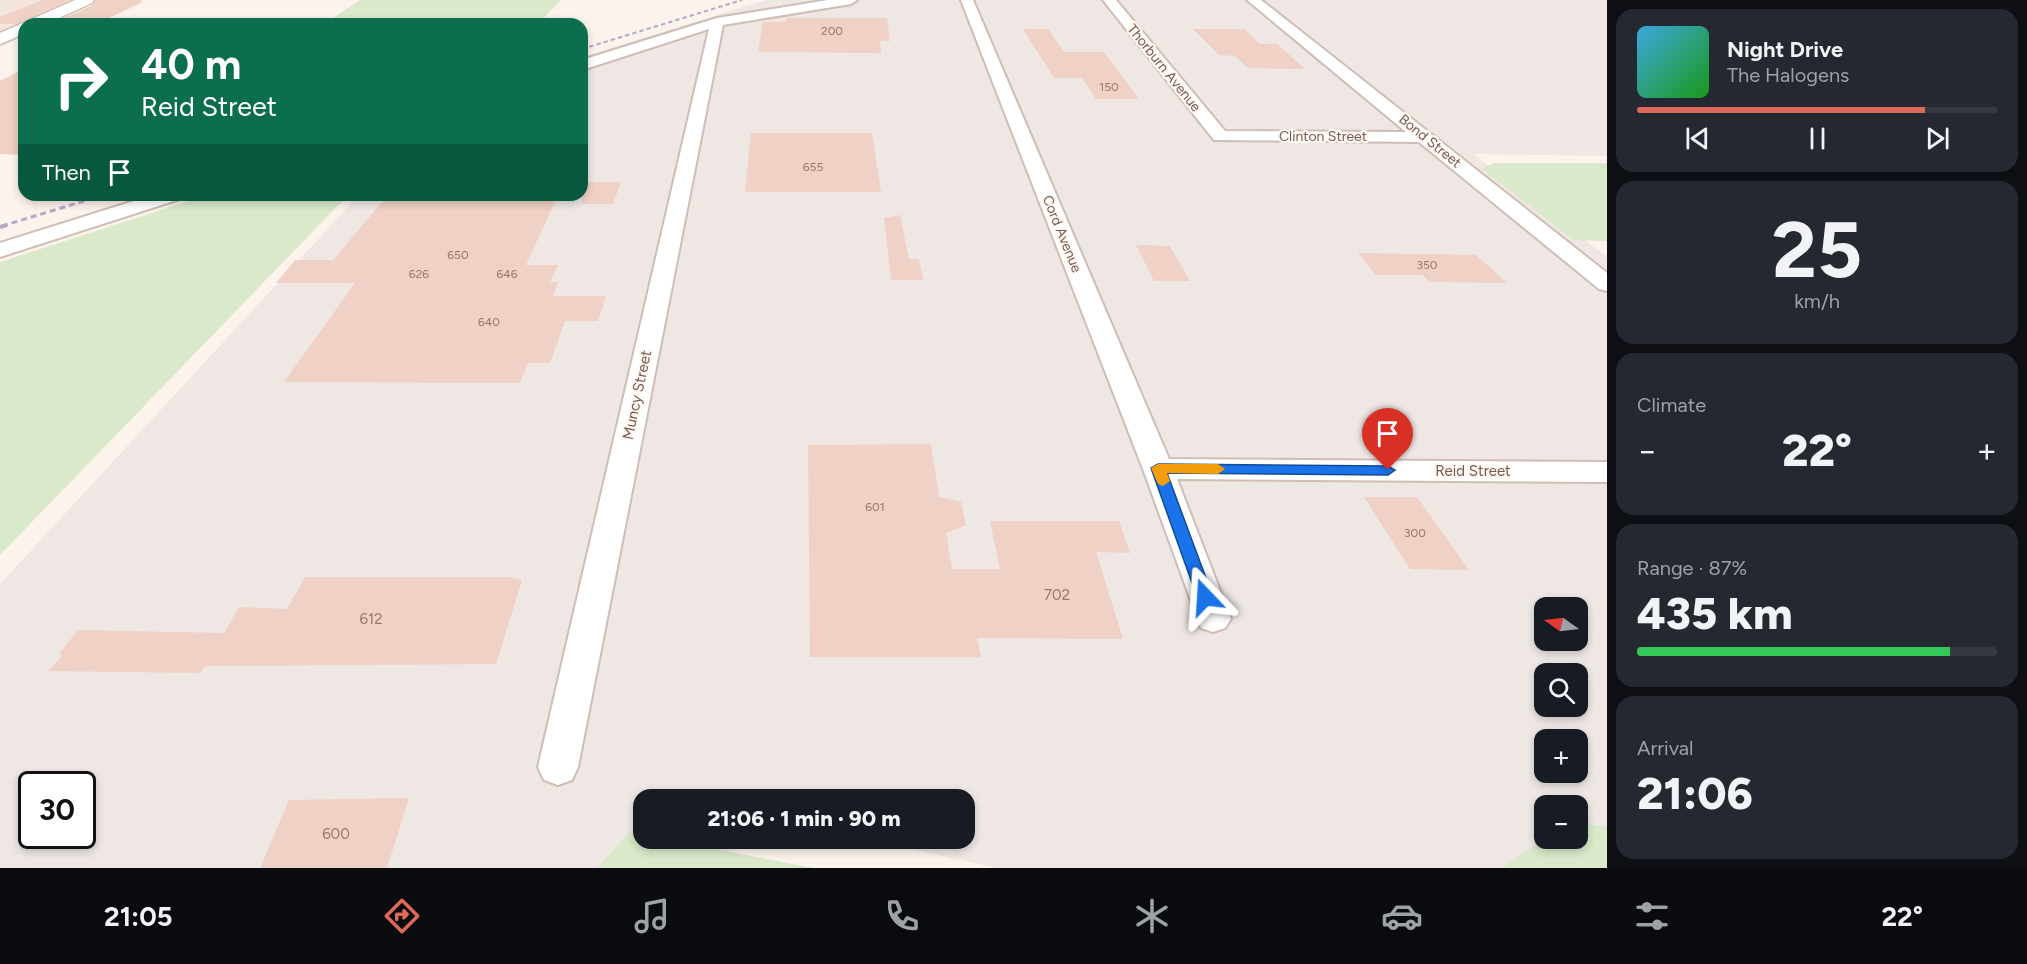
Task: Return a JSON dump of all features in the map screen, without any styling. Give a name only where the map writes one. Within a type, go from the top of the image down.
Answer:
[{"type":"street","points":[[46,18],[87,0]]},
{"type":"street","points":[[588,63],[717,22],[852,0]]},
{"type":"street","name":"Cord Avenue","points":[[967,0],[1158,468]]},
{"type":"street","name":"Thorburn Avenue","points":[[1109,0],[1220,136]]},
{"type":"street","name":"Bond Street","points":[[1252,0],[1607,284]]},
{"type":"street","name":"Muncy Street","points":[[558,767],[717,22]]},
{"type":"street","points":[[0,39],[18,31]]},
{"type":"street","name":"Clinton Street","points":[[1220,136],[1425,137]]},
{"type":"street","points":[[0,250],[154,201]]},
{"type":"street","points":[[1158,468],[1213,618]]},
{"type":"street","name":"Reid Street","points":[[1158,468],[1607,472]]},
{"type":"shaded area","points":[[0,0],[101,0],[62,18],[18,18],[18,39],[0,47]]},
{"type":"shaded area","points":[[766,0],[1607,0],[1607,156],[1473,154],[1607,257],[1607,868],[996,868],[912,849],[975,849],[975,789],[633,789],[633,849],[733,849],[677,868],[0,868],[0,584],[353,201],[588,201],[588,55]]},
{"type":"green space","points":[[360,0],[561,0],[544,18],[333,18]]},
{"type":"green space","points":[[1494,163],[1607,163],[1607,241],[1573,240],[1482,169]]},
{"type":"green space","points":[[188,201],[342,201],[0,555],[0,262]]},
{"type":"green space","points":[[1588,825],[1607,826],[1607,868],[1502,868],[1534,846],[1534,849],[1588,849]]},
{"type":"green space","points":[[630,832],[633,833],[633,849],[715,849],[813,868],[597,868]]},
{"type":"building","points":[[43,0],[69,0],[28,18],[18,18],[18,23],[15,24],[0,24],[0,17]]},
{"type":"building","points":[[96,0],[143,0],[109,18],[64,18],[93,5]]},
{"type":"building","points":[[787,18],[887,18],[890,41],[880,41],[881,53],[758,52],[763,22],[786,22]]},
{"type":"building","points":[[1023,29],[1048,29],[1064,52],[1104,52],[1139,99],[1096,99],[1082,78],[1054,78]]},
{"type":"building","points":[[1193,29],[1244,29],[1260,44],[1277,44],[1305,69],[1248,68],[1235,56],[1219,55]]},
{"type":"building","points":[[18,72],[18,154],[16,155],[0,154],[0,81]]},
{"type":"building","points":[[751,133],[872,133],[881,192],[745,192]]},
{"type":"building","points":[[588,182],[621,182],[613,204],[582,204],[582,201],[588,201]]},
{"type":"building","points":[[383,201],[555,201],[526,265],[558,265],[550,282],[558,282],[553,296],[606,296],[598,321],[565,321],[550,363],[528,363],[520,383],[284,382],[355,283],[276,283],[295,260],[333,260]]},
{"type":"building","points":[[900,215],[909,259],[919,259],[923,280],[891,280],[884,218]]},
{"type":"building","points":[[1136,245],[1170,246],[1190,281],[1154,281]]},
{"type":"building","points":[[1358,253],[1476,255],[1507,283],[1430,282],[1423,275],[1376,275]]},
{"type":"building","points":[[931,444],[939,497],[961,502],[966,525],[946,533],[952,569],[1000,569],[990,521],[1119,521],[1130,553],[1096,552],[1123,639],[977,638],[981,657],[810,657],[808,445]]},
{"type":"building","points":[[1364,497],[1417,497],[1469,570],[1410,569]]},
{"type":"building","points":[[305,577],[507,577],[522,580],[496,664],[205,666],[200,673],[48,671],[63,655],[59,654],[78,630],[224,633],[239,607],[287,609]]},
{"type":"building","points":[[409,798],[387,868],[260,868],[289,800]]},
{"type":"railway","points":[[588,47],[742,0]]},
{"type":"railway","points":[[2,226],[84,201]]},
{"type":"railway","points":[[0,227],[7,225]]},
{"type":"slow traffic","points":[[1163,481],[1158,468],[1218,469]]},
{"type":"route","points":[[1205,597],[1158,468],[1388,470]]}]
